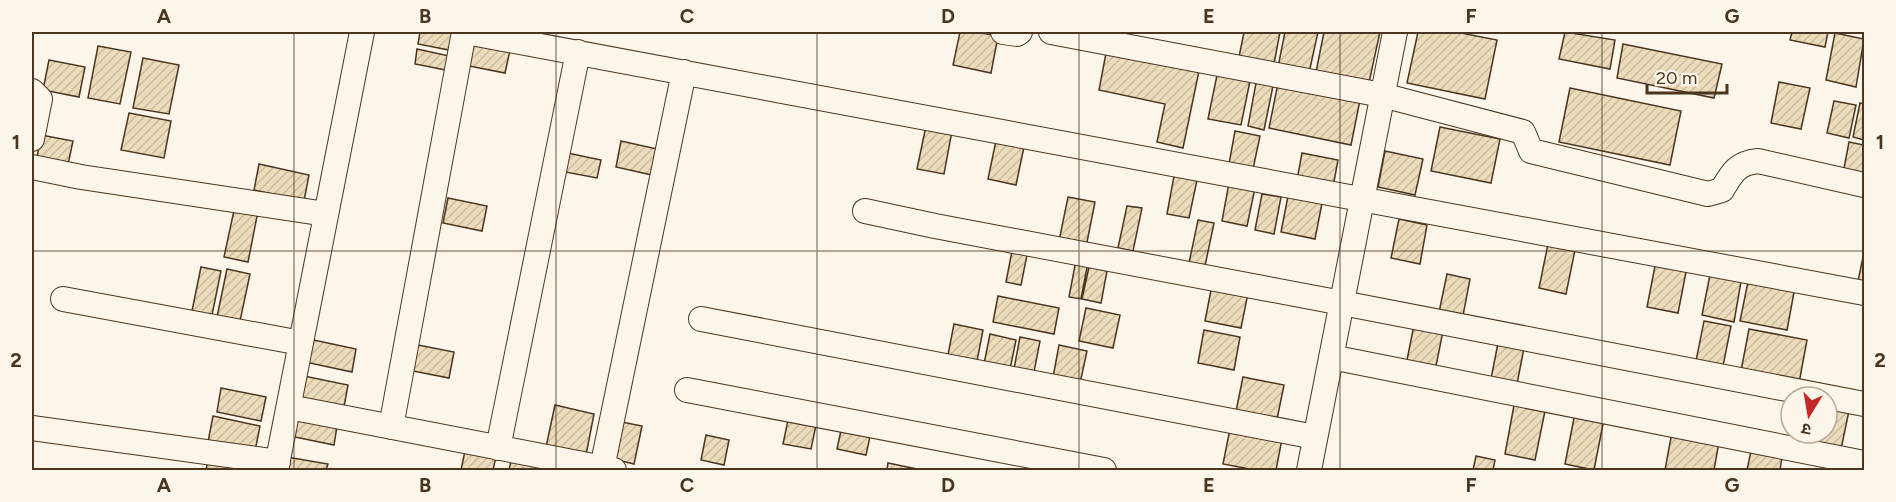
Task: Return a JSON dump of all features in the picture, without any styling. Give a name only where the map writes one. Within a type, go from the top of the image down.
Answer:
[{"type":"street","points":[[32,428],[277,466],[362,32]]},
{"type":"street","points":[[391,427],[465,32],[1864,293]]},
{"type":"street","points":[[1004,32],[1017,34],[1020,32]]},
{"type":"street","points":[[1051,32],[1382,95],[1523,132],[1531,152],[1708,194],[1722,190],[1732,172],[1747,162],[1758,161],[1864,185]]},
{"type":"street","points":[[1309,471],[1395,32]]},
{"type":"street","points":[[498,448],[578,52]]},
{"type":"street","points":[[289,407],[608,469],[684,72]]},
{"type":"street","points":[[32,91],[40,99],[32,140]]},
{"type":"street","points":[[32,167],[81,177],[326,214]]},
{"type":"street","points":[[865,211],[1864,404]]},
{"type":"street","points":[[63,300],[301,343]]},
{"type":"street","points":[[701,319],[1315,437]]},
{"type":"street","points":[[1331,357],[1864,463]]},
{"type":"street","points":[[687,390],[1104,471]]},
{"type":"building","points":[[420,32],[455,32],[454,51],[418,44]]},
{"type":"building","points":[[466,32],[512,41],[505,73],[459,64]]},
{"type":"building","points":[[960,32],[998,36],[991,73],[953,65]]},
{"type":"building","points":[[1244,32],[1280,32],[1273,69],[1238,62]]},
{"type":"building","points":[[1285,32],[1318,32],[1309,73],[1278,67]]},
{"type":"building","points":[[1324,32],[1380,32],[1368,87],[1315,77]]},
{"type":"building","points":[[1418,32],[1456,32],[1497,40],[1485,99],[1407,83]]},
{"type":"building","points":[[1565,32],[1615,40],[1610,69],[1559,59]]},
{"type":"building","points":[[1792,32],[1828,32],[1825,47],[1790,40]]},
{"type":"building","points":[[1835,33],[1864,39],[1856,87],[1826,80]]},
{"type":"building","points":[[1623,44],[1722,64],[1714,98],[1617,78]]},
{"type":"building","points":[[98,46],[131,52],[120,104],[88,98]]},
{"type":"building","points":[[1107,48],[1200,66],[1183,148],[1157,142],[1165,104],[1099,90]]},
{"type":"building","points":[[417,49],[454,57],[451,71],[415,64]]},
{"type":"building","points":[[143,58],[179,65],[169,114],[133,108]]},
{"type":"building","points":[[49,60],[85,67],[79,97],[43,90]]},
{"type":"building","points":[[1217,75],[1250,81],[1241,125],[1208,119]]},
{"type":"building","points":[[1279,78],[1361,95],[1351,145],[1269,128]]},
{"type":"building","points":[[1779,82],[1810,88],[1801,129],[1771,123]]},
{"type":"building","points":[[1256,83],[1273,86],[1264,130],[1248,126]]},
{"type":"building","points":[[1570,88],[1681,111],[1670,165],[1559,142]]},
{"type":"building","points":[[1834,101],[1856,105],[1849,138],[1827,133]]},
{"type":"building","points":[[1860,103],[1864,104],[1864,140],[1853,137]]},
{"type":"building","points":[[129,113],[171,121],[164,158],[121,150]]},
{"type":"building","points":[[926,126],[952,131],[944,174],[917,169]]},
{"type":"building","points":[[1440,127],[1500,139],[1491,183],[1431,171]]},
{"type":"building","points":[[1235,131],[1260,136],[1253,169],[1229,164]]},
{"type":"building","points":[[41,135],[73,141],[67,169],[36,163]]},
{"type":"building","points":[[997,136],[1025,142],[1016,185],[988,179]]},
{"type":"building","points":[[621,141],[657,149],[652,175],[616,167]]},
{"type":"building","points":[[1849,142],[1864,145],[1864,184],[1842,179]]},
{"type":"building","points":[[1385,151],[1423,159],[1415,195],[1378,187]]},
{"type":"building","points":[[563,152],[601,160],[597,178],[560,171]]},
{"type":"building","points":[[1302,153],[1338,160],[1333,187],[1297,180]]},
{"type":"building","points":[[259,164],[309,175],[304,201],[254,190]]},
{"type":"building","points":[[1174,176],[1197,180],[1189,218],[1167,214]]},
{"type":"building","points":[[1229,183],[1255,188],[1247,226],[1222,221]]},
{"type":"building","points":[[1289,191],[1323,198],[1315,239],[1281,232]]},
{"type":"building","points":[[1262,194],[1281,197],[1274,234],[1255,230]]},
{"type":"building","points":[[1068,197],[1095,202],[1086,247],[1059,241]]},
{"type":"building","points":[[448,198],[487,206],[482,231],[443,223]]},
{"type":"building","points":[[236,201],[259,206],[248,262],[224,257]]},
{"type":"building","points":[[1127,206],[1142,208],[1133,251],[1118,248]]},
{"type":"building","points":[[1399,219],[1427,225],[1420,264],[1391,258]]},
{"type":"building","points":[[1198,220],[1214,223],[1205,266],[1189,263]]},
{"type":"building","points":[[1548,244],[1575,250],[1566,294],[1539,288]]},
{"type":"building","points":[[1013,246],[1028,250],[1021,285],[1006,282]]},
{"type":"building","points":[[1864,252],[1864,288],[1857,286]]},
{"type":"building","points":[[1076,260],[1088,262],[1081,299],[1069,297]]},
{"type":"building","points":[[1656,261],[1687,267],[1678,313],[1647,307]]},
{"type":"building","points":[[201,267],[221,271],[212,315],[192,311]]},
{"type":"building","points":[[1089,267],[1107,271],[1101,303],[1082,299]]},
{"type":"building","points":[[227,269],[250,274],[240,321],[217,317]]},
{"type":"building","points":[[1711,270],[1742,276],[1734,322],[1702,315]]},
{"type":"building","points":[[1447,274],[1470,279],[1462,321],[1438,317]]},
{"type":"building","points":[[1749,277],[1795,287],[1787,330],[1740,321]]},
{"type":"building","points":[[1212,285],[1248,293],[1241,328],[1205,321]]},
{"type":"building","points":[[998,296],[1059,308],[1054,334],[993,322]]},
{"type":"building","points":[[1086,308],[1120,315],[1113,348],[1079,341]]},
{"type":"building","points":[[1704,321],[1731,326],[1722,371],[1695,366]]},
{"type":"building","points":[[954,324],[983,330],[976,366],[947,360]]},
{"type":"building","points":[[1414,325],[1443,331],[1435,371],[1406,365]]},
{"type":"building","points":[[1749,329],[1807,340],[1799,383],[1741,371]]},
{"type":"building","points":[[1204,330],[1240,337],[1234,370],[1198,363]]},
{"type":"building","points":[[990,334],[1016,340],[1009,374],[983,369]]},
{"type":"building","points":[[1020,337],[1040,341],[1033,377],[1013,374]]},
{"type":"building","points":[[309,339],[356,349],[352,372],[305,362]]},
{"type":"building","points":[[1498,343],[1524,348],[1516,389],[1490,384]]},
{"type":"building","points":[[418,345],[454,352],[449,378],[413,371]]},
{"type":"building","points":[[1059,345],[1087,351],[1079,388],[1052,383]]},
{"type":"building","points":[[299,375],[348,385],[343,412],[293,402]]},
{"type":"building","points":[[1243,377],[1284,385],[1275,429],[1234,421]]},
{"type":"building","points":[[221,388],[266,397],[261,421],[217,412]]},
{"type":"building","points":[[1515,400],[1546,406],[1535,460],[1505,454]]},
{"type":"building","points":[[1839,404],[1850,406],[1841,449],[1820,445],[1839,445]]},
{"type":"building","points":[[555,405],[594,414],[586,455],[546,447]]},
{"type":"building","points":[[1575,413],[1604,419],[1594,470],[1565,464]]},
{"type":"building","points":[[213,416],[260,426],[255,451],[208,442]]},
{"type":"building","points":[[289,416],[337,426],[334,445],[285,435]]},
{"type":"building","points":[[788,420],[816,425],[811,449],[783,444]]},
{"type":"building","points":[[617,421],[642,426],[634,464],[609,458]]},
{"type":"building","points":[[842,426],[871,432],[866,455],[837,449]]},
{"type":"building","points":[[1230,429],[1282,439],[1276,470],[1255,470],[1223,464]]},
{"type":"building","points":[[1672,432],[1719,442],[1714,470],[1665,470]]},
{"type":"building","points":[[706,435],[729,440],[724,465],[701,460]]},
{"type":"building","points":[[466,446],[497,452],[493,470],[461,470]]},
{"type":"building","points":[[1751,451],[1782,457],[1780,470],[1747,470]]},
{"type":"building","points":[[1476,456],[1495,460],[1493,470],[1473,470]]},
{"type":"building","points":[[287,457],[328,464],[326,470],[284,470]]},
{"type":"building","points":[[512,457],[539,463],[537,470],[509,470]]},
{"type":"building","points":[[208,459],[233,464],[232,470],[206,470]]},
{"type":"building","points":[[888,463],[922,470],[887,470]]}]
